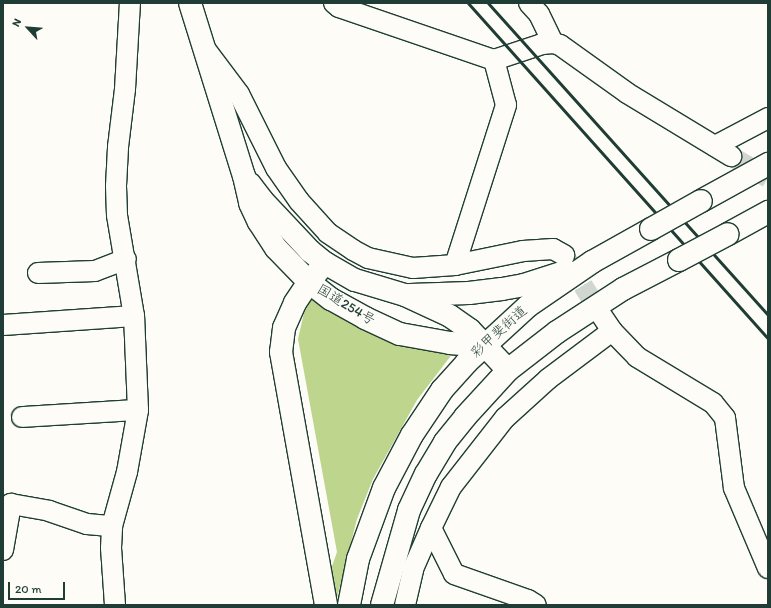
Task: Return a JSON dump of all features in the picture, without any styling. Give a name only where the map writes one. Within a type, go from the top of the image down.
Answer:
[{"type":"highway","name":"国道254号","points":[[190,3],[244,176],[250,203],[259,222],[276,248],[309,282],[331,299],[365,318],[400,334],[450,343],[485,346]]},
{"type":"highway","name":"彩甲斐街道","points":[[349,605],[358,559],[384,488],[412,434],[442,390],[466,363],[528,306],[592,262],[768,164]]},
{"type":"highway","name":"国道254号","points":[[244,176],[267,205],[310,251],[325,263],[355,280],[405,295],[450,316],[470,330],[508,370]]},
{"type":"highway","points":[[382,605],[409,510],[426,474],[444,442],[508,370],[557,332],[623,289],[768,212]]},
{"type":"highway","points":[[405,295],[469,293],[502,289],[554,276],[592,262]]},
{"type":"highway","points":[[325,263],[309,282],[295,303],[284,328],[281,352],[326,605]]},
{"type":"street","points":[[116,605],[111,548],[112,526],[127,472],[138,410],[134,316],[126,259],[117,215],[116,186],[118,147],[125,89],[130,3]]},
{"type":"street","points":[[529,3],[539,14],[553,43]]},
{"type":"street","points":[[332,4],[494,60],[542,44],[553,43],[566,49],[627,93],[723,151],[768,118]]},
{"type":"street","points":[[203,47],[239,94],[276,168],[299,201],[328,233],[353,250],[368,258],[413,268],[455,265],[523,251],[554,249],[564,255]]},
{"type":"street","points":[[455,265],[506,104],[494,60]]},
{"type":"street","points":[[38,273],[95,271],[126,259]]},
{"type":"street","points":[[3,325],[134,316]]},
{"type":"street","points":[[405,605],[413,569],[452,486],[505,418],[607,324],[637,357],[713,403],[725,418],[734,488],[768,568]]},
{"type":"street","points":[[22,417],[138,410]]},
{"type":"street","points":[[3,550],[11,504],[50,511],[87,524],[112,526]]},
{"type":"street","points":[[431,528],[454,574],[528,600],[536,605]]},
{"type":"green space","points":[[313,296],[453,353],[417,400],[373,479],[357,519],[336,602],[330,572],[337,552],[298,339],[304,313]]},
{"type":"tunnel","points":[[731,156],[768,178]]},
{"type":"tunnel","points":[[567,260],[602,316]]},
{"type":"railway","points":[[468,3],[768,339]]},
{"type":"railway","points":[[488,3],[768,315]]}]
